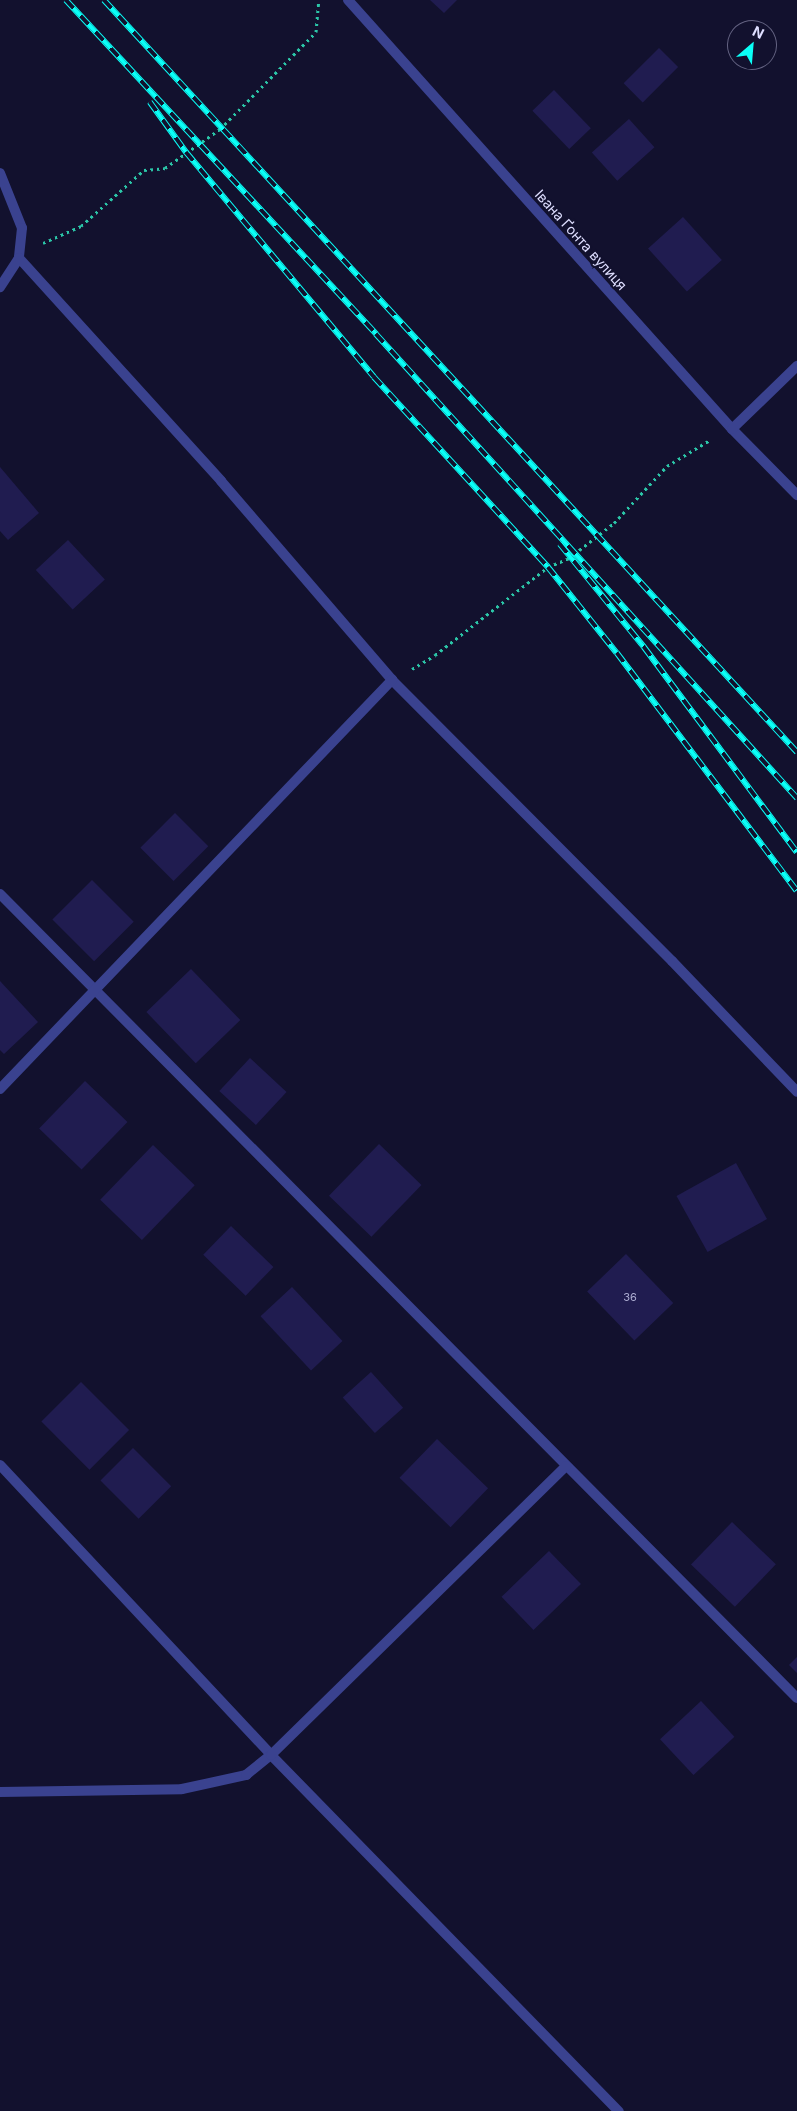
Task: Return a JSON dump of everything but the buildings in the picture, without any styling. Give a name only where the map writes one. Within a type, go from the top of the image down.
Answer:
[{"type":"street","name":"Івана Ґонта вулиця","points":[[348,0],[732,429],[797,495]]},
{"type":"street","points":[[0,173],[22,228],[19,258],[0,287]]},
{"type":"street","points":[[19,258],[221,481],[392,680],[672,961],[797,1092]]},
{"type":"street","points":[[732,429],[797,366]]},
{"type":"street","points":[[0,1089],[392,680]]},
{"type":"street","points":[[0,894],[93,990],[797,1698]]},
{"type":"street","points":[[0,1465],[271,1755],[618,2111]]},
{"type":"street","points":[[0,1792],[182,1789],[246,1775],[271,1755],[566,1466]]},
{"type":"path","points":[[19,258],[44,242],[81,226],[144,170],[165,168],[220,128],[316,32],[319,0]]},
{"type":"path","points":[[392,680],[435,655],[548,567],[569,558],[614,523],[667,466],[732,429]]},
{"type":"railway","points":[[66,0],[376,334],[797,798]]},
{"type":"railway","points":[[104,0],[797,752]]},
{"type":"railway","points":[[150,102],[186,152],[374,377],[548,567],[617,653],[797,891]]},
{"type":"railway","points":[[560,544],[644,647],[797,852]]}]
